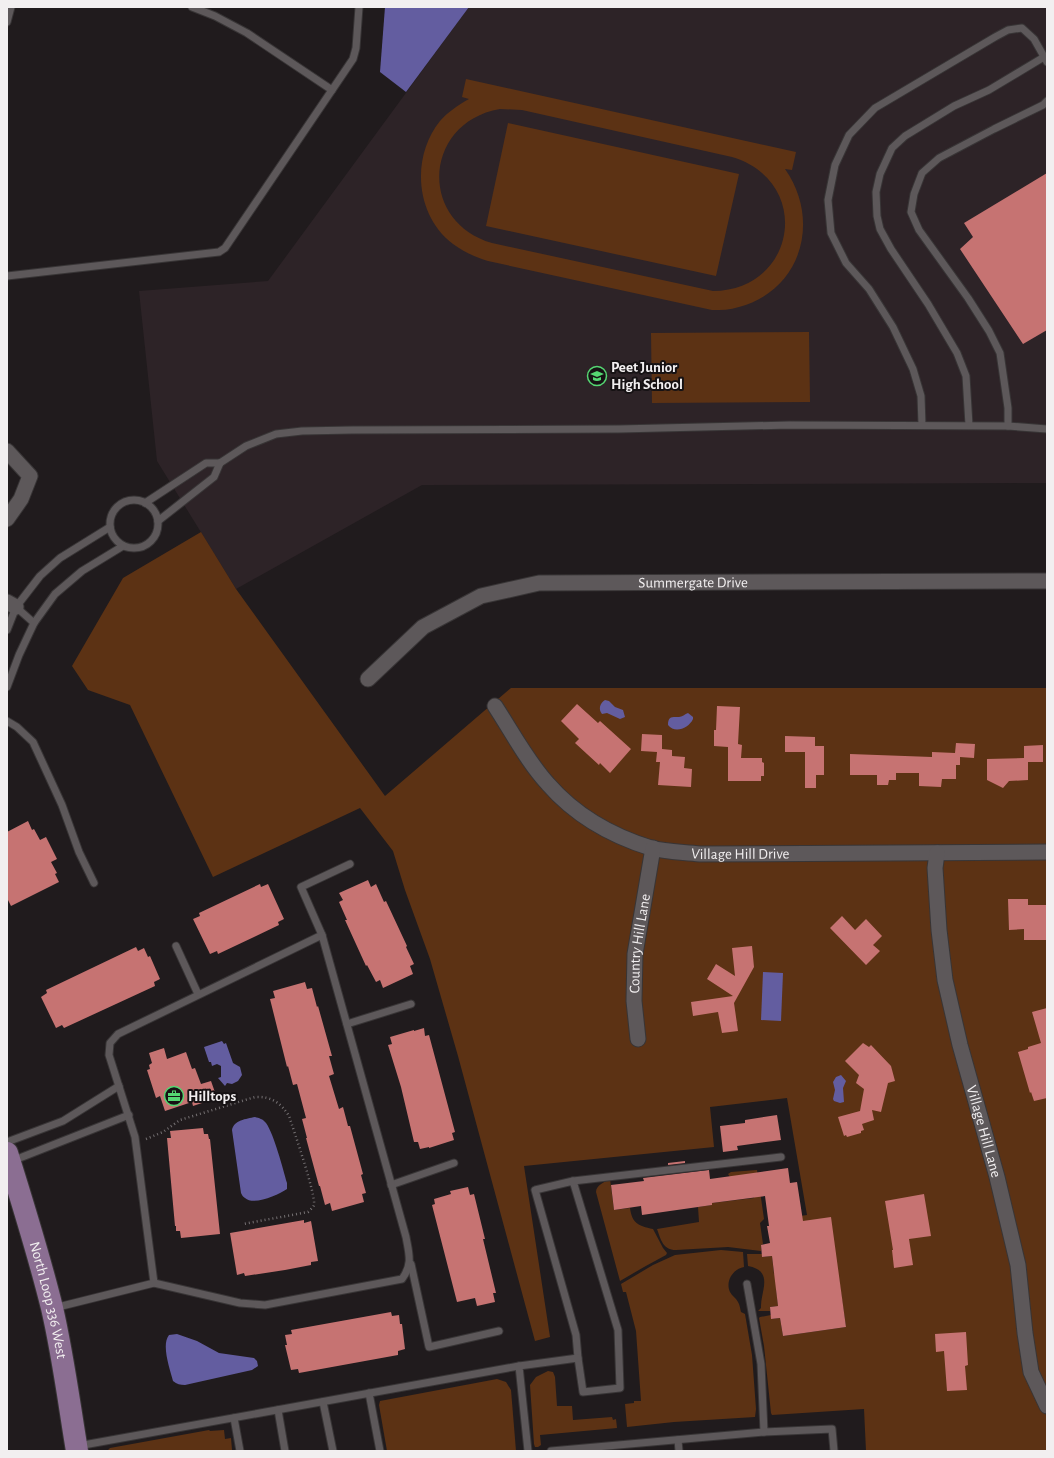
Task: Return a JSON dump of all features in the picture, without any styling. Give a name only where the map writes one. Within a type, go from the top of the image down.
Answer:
[{"type":"main road","name":"North Loop 336 West","points":[[8,1152],[31,1228],[52,1308],[66,1382],[76,1449]]},
{"type":"street","points":[[7,452],[30,476],[21,500],[7,519]]},
{"type":"street","name":"Summergate Drive","points":[[368,679],[423,626],[481,596],[539,584],[1047,581]]},
{"type":"street","name":"Village Hill Drive","points":[[495,706],[528,758],[548,784],[570,806],[596,824],[624,838],[653,848],[700,854],[1047,852]]},
{"type":"street","name":"Country Hill Lane","points":[[638,1039],[634,1001],[636,954],[653,848]]},
{"type":"street","name":"Village Hill Lane","points":[[937,852],[935,868],[939,930],[945,980],[960,1045],[997,1177],[1018,1265],[1025,1333],[1031,1372],[1047,1406]]},
{"type":"lane","points":[[7,22],[11,7]]},
{"type":"lane","points":[[192,7],[215,16],[247,33],[332,90]]},
{"type":"lane","points":[[7,276],[219,252],[225,248],[353,59],[356,48],[359,7]]},
{"type":"lane","points":[[922,425],[921,396],[913,369],[893,327],[869,289],[846,263],[831,233],[828,200],[835,164],[849,135],[875,108],[908,90],[961,56],[1001,33],[1008,30],[1022,28],[1034,39],[1045,60],[989,90],[954,106],[905,136],[892,148],[880,174],[876,200],[880,229],[891,249],[928,304],[957,353],[966,376],[969,426]]},
{"type":"lane","points":[[1008,426],[1008,408],[1000,353],[989,331],[972,305],[919,230],[911,212],[914,194],[922,173],[939,158],[1043,105],[1047,101]]},
{"type":"lane","points":[[146,503],[206,464],[220,463],[246,446],[276,434],[302,431],[619,430],[789,425],[1008,426],[1047,429]]},
{"type":"lane","points":[[158,521],[214,478],[220,463]]},
{"type":"lane","points":[[135,500],[146,503],[156,514],[158,521],[156,533],[148,544],[140,548],[123,546],[114,538],[110,527],[111,517],[116,508],[125,502],[135,500]]},
{"type":"lane","points":[[7,630],[12,605],[40,576],[60,558],[110,527]]},
{"type":"lane","points":[[7,687],[18,655],[34,624],[55,594],[82,571],[123,546]]},
{"type":"lane","points":[[12,605],[34,624]]},
{"type":"lane","points":[[7,721],[17,727],[33,742],[62,805],[79,852],[94,883]]},
{"type":"lane","points":[[350,864],[301,887],[322,935],[347,1024],[406,1237],[410,1262],[429,1347],[499,1331]]},
{"type":"lane","points":[[154,1283],[136,1142],[129,1115],[109,1055],[110,1044],[118,1034],[322,935]]},
{"type":"lane","points":[[176,946],[198,994]]},
{"type":"lane","points":[[347,1024],[411,1004]]},
{"type":"lane","points":[[8,1152],[64,1121],[119,1086]]},
{"type":"lane","points":[[8,1152],[129,1115]]},
{"type":"lane","points":[[573,1181],[618,1330],[620,1388],[583,1392],[576,1335],[535,1190],[573,1181],[781,1157]]},
{"type":"lane","points":[[391,1185],[454,1163]]},
{"type":"lane","points":[[52,1308],[154,1283],[240,1303],[265,1305],[402,1279],[407,1272],[410,1262]]},
{"type":"lane","points":[[747,1284],[761,1364],[764,1432]]},
{"type":"lane","points":[[76,1449],[369,1393],[519,1366],[578,1358]]},
{"type":"lane","points":[[519,1366],[528,1451]]},
{"type":"lane","points":[[369,1393],[380,1451]]},
{"type":"lane","points":[[323,1402],[333,1451]]},
{"type":"lane","points":[[278,1410],[285,1451]]},
{"type":"lane","points":[[234,1418],[240,1451]]},
{"type":"lane","points":[[550,1451],[764,1432],[832,1429],[834,1451]]},
{"type":"lane","points":[[678,1440],[679,1451]]},
{"type":"path","points":[[136,1142],[163,1132],[180,1120],[255,1096],[263,1096],[278,1102],[289,1116],[310,1184],[314,1205],[308,1212],[243,1224]]},
{"type":"shaded area","points":[[385,7],[469,7],[406,92],[380,72]]},
{"type":"shaded area","name":"Peet Junior High School","points":[[469,7],[1047,7],[1047,483],[422,485],[236,589],[157,461],[139,291],[268,281]]},
{"type":"shaded area","points":[[466,79],[796,152],[792,170],[785,169],[796,189],[802,210],[803,231],[799,251],[791,269],[778,285],[761,298],[736,308],[712,310],[488,261],[465,252],[453,244],[440,232],[431,218],[421,185],[421,168],[424,151],[431,135],[446,115],[469,99],[462,97]],"holes":[[[500,109],[522,110],[732,157],[758,170],[775,188],[784,210],[784,233],[777,254],[763,273],[741,286],[713,291],[492,243],[468,231],[451,215],[442,194],[439,173],[444,151],[456,132],[475,118]]]},
{"type":"shaded area","points":[[508,123],[739,174],[716,276],[486,226]]},
{"type":"shaded area","points":[[809,332],[810,402],[652,403],[651,333]]},
{"type":"shaded area","points":[[201,532],[236,589],[385,796],[511,688],[1047,688],[1047,1451],[866,1451],[864,1409],[772,1415],[764,1346],[759,1318],[771,1315],[772,1319],[780,1318],[783,1336],[846,1327],[839,1279],[776,1288],[778,1306],[770,1307],[770,1311],[758,1311],[761,1308],[764,1277],[761,1272],[748,1266],[747,1254],[762,1254],[763,1257],[772,1256],[774,1274],[837,1266],[787,1223],[786,1218],[807,1215],[787,1098],[710,1107],[714,1147],[524,1166],[550,1337],[535,1341],[458,1056],[430,959],[405,890],[393,851],[360,808],[213,877],[130,705],[88,690],[72,666],[123,578]]},
{"type":"shaded area","points":[[605,700],[609,701],[615,707],[623,710],[625,717],[620,719],[607,713],[602,714],[600,706]]},
{"type":"shaded area","points":[[688,713],[693,717],[693,719],[682,729],[674,729],[668,725],[671,718],[680,717]]},
{"type":"shaded area","points":[[763,972],[783,973],[781,1021],[761,1020]]},
{"type":"shaded area","points":[[222,1041],[224,1044],[226,1043],[233,1063],[240,1067],[242,1075],[238,1081],[232,1084],[227,1083],[225,1086],[218,1078],[221,1077],[221,1066],[217,1064],[212,1066],[211,1062],[209,1062],[204,1047]]},
{"type":"shaded area","points":[[841,1075],[846,1081],[843,1088],[844,1102],[840,1103],[834,1101],[833,1099],[835,1090],[833,1082],[836,1077]]},
{"type":"shaded area","points":[[255,1117],[264,1121],[269,1128],[281,1161],[287,1183],[287,1189],[272,1197],[254,1201],[244,1198],[241,1193],[232,1130],[238,1122]]},
{"type":"shaded area","points":[[757,1170],[764,1219],[760,1223],[763,1244],[761,1245],[761,1251],[728,1247],[672,1250],[663,1244],[657,1229],[699,1222],[698,1207],[712,1205],[712,1203],[754,1198],[751,1174],[730,1177],[728,1174],[731,1172]]},
{"type":"shaded area","points":[[610,1179],[614,1210],[630,1208],[634,1220],[643,1227],[653,1229],[667,1253],[666,1255],[620,1281],[596,1192],[597,1187]]},
{"type":"shaded area","points":[[721,1250],[743,1252],[744,1267],[733,1273],[729,1280],[729,1288],[739,1303],[741,1312],[745,1314],[752,1355],[756,1409],[755,1417],[674,1422],[627,1427],[625,1404],[634,1403],[634,1401],[641,1401],[636,1331],[626,1292],[623,1292],[621,1284],[653,1265],[675,1255]]},
{"type":"shaded area","points":[[177,1334],[197,1341],[219,1353],[254,1358],[257,1361],[258,1366],[252,1370],[185,1385],[177,1384],[173,1381],[167,1357],[166,1345],[169,1335]]},
{"type":"shaded area","points":[[548,1371],[553,1372],[555,1377],[557,1406],[572,1406],[573,1420],[612,1417],[613,1420],[616,1419],[617,1428],[540,1435],[541,1445],[535,1447],[530,1385],[536,1377]]},
{"type":"shaded area","points":[[497,1379],[506,1382],[511,1390],[516,1451],[387,1451],[379,1405],[380,1401]]},
{"type":"shaded area","points":[[209,1430],[224,1430],[225,1439],[231,1438],[232,1450],[107,1451],[110,1448]]},
{"type":"building","points":[[1047,173],[1047,330],[1023,344],[960,249],[973,237],[964,223]]},
{"type":"building","points":[[577,704],[598,723],[600,721],[631,749],[610,773],[575,743],[579,739],[561,721]]},
{"type":"building","points":[[717,706],[740,707],[738,744],[742,745],[741,758],[762,758],[762,762],[764,763],[764,776],[761,776],[761,781],[728,781],[728,747],[714,746]]},
{"type":"building","points":[[642,734],[662,735],[662,749],[672,750],[672,756],[685,757],[684,768],[692,769],[691,787],[658,785],[660,762],[656,762],[657,752],[641,751]]},
{"type":"building","points":[[785,736],[815,737],[815,746],[824,746],[824,775],[816,775],[816,788],[805,788],[805,752],[785,752]]},
{"type":"building","points":[[956,743],[975,744],[974,758],[960,757],[960,765],[956,765],[956,779],[942,779],[941,787],[919,786],[919,773],[896,773],[896,780],[889,780],[888,785],[877,785],[877,775],[850,775],[850,754],[932,757],[932,752],[955,753]]},
{"type":"building","points":[[1043,745],[1043,762],[1028,762],[1028,780],[1009,781],[1003,788],[987,780],[987,759],[1024,758],[1024,746]]},
{"type":"building","points":[[28,821],[32,830],[34,829],[40,840],[46,837],[57,859],[51,862],[57,873],[55,874],[59,882],[11,906],[7,898],[7,832]]},
{"type":"building","points":[[368,880],[371,887],[376,884],[384,902],[386,901],[414,964],[410,966],[413,974],[383,988],[380,980],[376,982],[367,965],[366,966],[345,920],[347,920],[339,902],[343,900],[339,893]]},
{"type":"building","points":[[260,884],[261,887],[268,884],[284,919],[278,922],[279,925],[254,937],[218,954],[217,951],[210,954],[193,919],[200,916],[199,913]]},
{"type":"building","points":[[1008,899],[1028,899],[1028,905],[1047,905],[1047,940],[1024,940],[1024,929],[1009,930]]},
{"type":"building","points":[[842,916],[855,930],[866,919],[882,936],[873,945],[880,951],[866,965],[830,928]]},
{"type":"building","points":[[752,946],[754,967],[734,1003],[738,1031],[722,1033],[718,1012],[693,1016],[691,1002],[733,996],[707,979],[716,964],[735,976],[732,948]]},
{"type":"building","points":[[136,947],[138,951],[144,948],[148,957],[150,956],[160,979],[154,982],[155,986],[64,1028],[62,1025],[56,1028],[41,997],[47,993],[46,990]]},
{"type":"building","points":[[305,982],[307,989],[312,988],[317,1007],[318,1006],[332,1056],[329,1056],[334,1074],[329,1076],[339,1109],[343,1107],[348,1126],[350,1126],[363,1174],[361,1175],[366,1193],[362,1194],[364,1202],[332,1211],[330,1203],[325,1205],[319,1186],[302,1119],[306,1118],[297,1084],[293,1085],[288,1066],[287,1067],[270,999],[275,998],[273,991]]},
{"type":"building","points":[[1047,1008],[1047,1098],[1034,1101],[1031,1092],[1030,1093],[1018,1052],[1041,1043],[1032,1012]]},
{"type":"building","points":[[424,1028],[425,1036],[429,1035],[455,1132],[452,1133],[454,1140],[429,1148],[420,1149],[418,1142],[414,1142],[401,1087],[388,1045],[392,1044],[390,1037]]},
{"type":"building","points":[[863,1043],[869,1047],[871,1045],[891,1066],[895,1081],[888,1083],[881,1112],[872,1110],[874,1120],[862,1124],[864,1130],[861,1131],[861,1133],[847,1137],[846,1135],[844,1136],[838,1117],[860,1111],[864,1089],[856,1083],[859,1075],[845,1061]]},
{"type":"building","points":[[164,1048],[167,1059],[186,1052],[192,1069],[195,1068],[201,1084],[211,1081],[217,1098],[193,1106],[192,1102],[165,1111],[160,1096],[156,1098],[147,1070],[150,1069],[149,1065],[152,1063],[149,1053]]},
{"type":"building","points":[[777,1115],[781,1140],[737,1146],[738,1150],[723,1152],[720,1126],[745,1123],[745,1120]]},
{"type":"building","points":[[203,1128],[204,1134],[208,1134],[210,1139],[220,1234],[181,1238],[180,1231],[176,1231],[175,1226],[167,1138],[171,1138],[170,1131]]},
{"type":"building","points":[[685,1161],[685,1163],[668,1165],[668,1163]]},
{"type":"building","points":[[788,1168],[790,1183],[797,1182],[803,1221],[831,1217],[846,1327],[783,1336],[780,1318],[771,1319],[770,1307],[778,1306],[772,1256],[762,1257],[761,1245],[770,1243],[765,1196],[642,1215],[641,1206],[614,1210],[611,1185],[644,1181],[643,1178],[709,1170],[710,1179]]},
{"type":"building","points":[[468,1187],[470,1195],[474,1194],[496,1293],[493,1293],[495,1302],[477,1306],[475,1298],[457,1302],[432,1205],[435,1204],[434,1199],[451,1194],[450,1191]]},
{"type":"building","points":[[924,1194],[931,1236],[909,1239],[913,1265],[894,1268],[893,1250],[885,1201]]},
{"type":"building","points":[[304,1220],[304,1223],[311,1221],[318,1261],[311,1262],[311,1265],[285,1270],[245,1276],[244,1273],[237,1275],[230,1233]]},
{"type":"building","points":[[391,1312],[392,1316],[399,1315],[400,1324],[402,1324],[405,1349],[398,1351],[398,1355],[299,1373],[298,1369],[291,1370],[285,1345],[287,1345],[285,1335],[292,1334],[291,1330]]},
{"type":"building","points":[[966,1332],[968,1365],[965,1366],[967,1390],[947,1391],[944,1351],[936,1352],[935,1334]]},
{"type":"place","name":"Peet Junior High School","points":[[597,376]]},
{"type":"place","name":"Hilltops","points":[[174,1096]]}]
